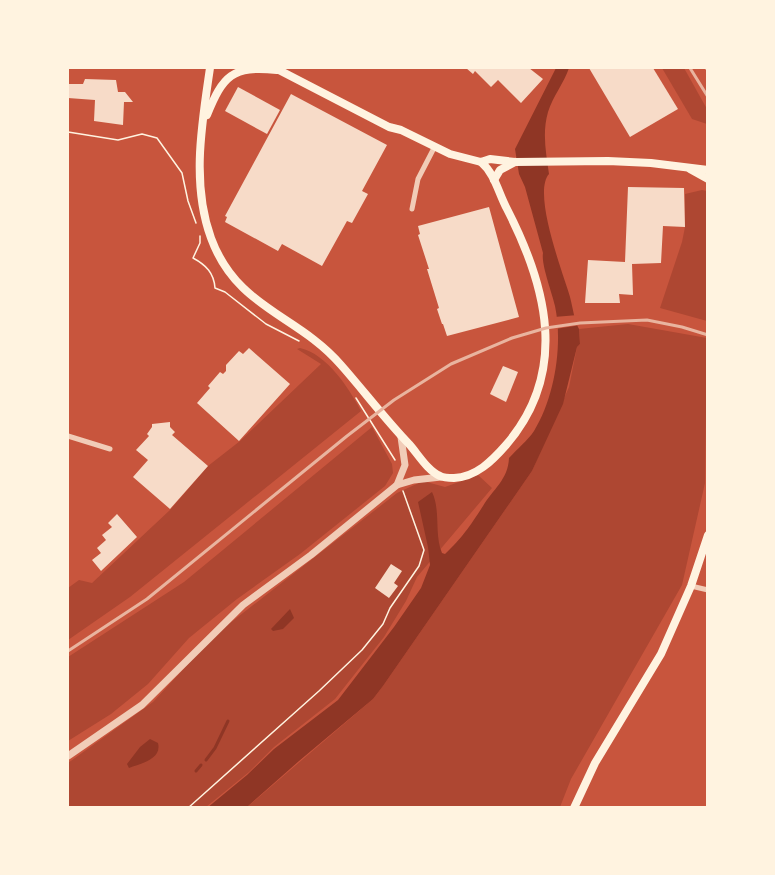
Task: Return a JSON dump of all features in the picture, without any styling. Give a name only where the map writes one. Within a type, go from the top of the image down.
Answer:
[{"type":"main road","points":[[203,123],[218,90],[230,76],[247,70],[276,68],[389,127],[401,130],[450,154],[481,162],[492,172],[530,259],[537,282],[546,336],[546,355],[541,383],[529,412],[491,460],[462,477],[441,477],[401,437],[332,354],[302,331],[267,310],[245,291],[226,268],[211,237],[206,219],[199,155],[203,123],[210,68]]},
{"type":"main road","points":[[481,162],[490,159],[514,162],[651,164],[708,170]]},
{"type":"main road","points":[[494,180],[500,170],[514,162]]},
{"type":"main road","points":[[690,169],[708,179]]},
{"type":"main road","points":[[574,807],[595,763],[661,654],[691,586],[708,536]]},
{"type":"street","points":[[412,209],[418,179],[434,147]]},
{"type":"street","points":[[68,436],[110,449]]},
{"type":"street","points":[[401,437],[405,465],[401,487]]},
{"type":"street","points":[[68,756],[142,705],[243,606],[401,487],[414,480],[441,477]]},
{"type":"street","points":[[691,586],[708,590]]},
{"type":"path","points":[[68,132],[118,140],[142,134],[157,138],[182,173],[188,201],[200,236],[200,243],[193,258],[205,265],[211,272],[215,280],[215,288],[225,292],[266,324],[303,343]]},
{"type":"path","points":[[352,392],[399,466]]},
{"type":"path","points":[[188,807],[319,691],[362,650],[382,624],[390,608],[419,566],[424,550],[401,487]]},
{"type":"shaded area","points":[[556,68],[569,68],[550,106],[546,120],[545,143],[549,174],[545,184],[544,198],[550,234],[579,329],[580,344],[577,347],[563,404],[532,471],[373,699],[247,807],[207,808],[274,749],[338,700],[421,588],[430,565],[418,502],[432,492],[435,499],[438,538],[442,553],[445,554],[466,531],[499,484],[506,472],[509,458],[532,434],[541,417],[552,387],[555,370],[557,321],[543,253],[525,187],[519,174],[515,149]]},
{"type":"shaded area","points":[[662,68],[684,68],[707,109],[707,124],[692,119]]},
{"type":"shaded area","points":[[707,191],[707,321],[660,308],[682,242],[685,227],[685,194]]},
{"type":"shaded area","points":[[628,324],[707,338],[705,483],[682,585],[571,779],[560,807],[246,808],[373,699],[383,686],[532,471],[569,387],[577,347],[580,344],[579,329]]},
{"type":"shaded area","points":[[300,348],[319,357],[336,373],[361,411],[130,597],[68,640],[68,588],[79,580],[92,583],[170,510],[208,466],[240,441],[321,364],[297,349]]},
{"type":"shaded area","points":[[372,427],[392,464],[393,473],[385,486],[189,638],[148,684],[111,714],[68,741],[68,657],[184,582]]},
{"type":"shaded area","points":[[478,475],[492,488],[417,577],[406,601],[384,637],[335,699],[274,747],[249,772],[206,807],[68,808],[68,763],[153,702],[216,634],[397,493],[423,481],[445,487]]},
{"type":"shaded area","points":[[290,609],[294,618],[283,629],[273,631],[271,629]]},
{"type":"shaded area","points":[[150,739],[158,743],[157,753],[150,760],[129,768],[127,764],[140,747]]},
{"type":"pier","points":[[578,315],[581,325],[555,329],[554,317]]},
{"type":"building","points":[[466,68],[529,68],[543,79],[521,103],[498,80],[491,87],[475,71],[473,74]]},
{"type":"building","points":[[589,68],[653,68],[678,109],[630,137]]},
{"type":"building","points":[[85,79],[116,80],[118,92],[125,92],[133,102],[124,102],[123,125],[94,121],[95,100],[68,98],[68,84],[83,84]]},
{"type":"building","points":[[238,87],[280,110],[267,134],[225,111]]},
{"type":"building","points":[[291,94],[387,145],[362,191],[368,194],[352,223],[347,221],[322,266],[282,244],[278,251],[225,222],[227,217],[225,216]]},
{"type":"building","points":[[628,187],[684,188],[685,227],[663,226],[661,263],[632,264],[633,295],[619,294],[620,303],[585,303],[588,260],[625,262]]},
{"type":"building","points":[[489,207],[519,317],[447,336],[437,309],[439,308],[418,235],[420,234],[418,226]]},
{"type":"building","points":[[249,348],[290,384],[239,441],[197,403],[220,372],[223,374],[226,371],[226,365],[239,351],[243,354]]},
{"type":"building","points":[[503,366],[518,372],[506,402],[490,394]]},
{"type":"building","points":[[170,422],[170,427],[175,432],[172,435],[208,466],[170,509],[133,477],[148,460],[136,450],[149,436],[147,434],[152,424]]},
{"type":"building","points":[[117,514],[137,537],[101,571],[92,560],[101,553],[97,548],[106,540],[102,535],[112,527],[108,523]]},
{"type":"building","points":[[391,564],[402,571],[394,583],[398,586],[389,598],[375,588]]},
{"type":"waterway","points":[[206,760],[215,748],[228,721]]},
{"type":"waterway","points":[[196,771],[201,765]]},
{"type":"railway","points":[[690,68],[708,97]]},
{"type":"railway","points":[[68,651],[147,599],[347,436],[394,400],[451,364],[512,338],[546,328],[580,323],[647,320],[708,335]]}]
